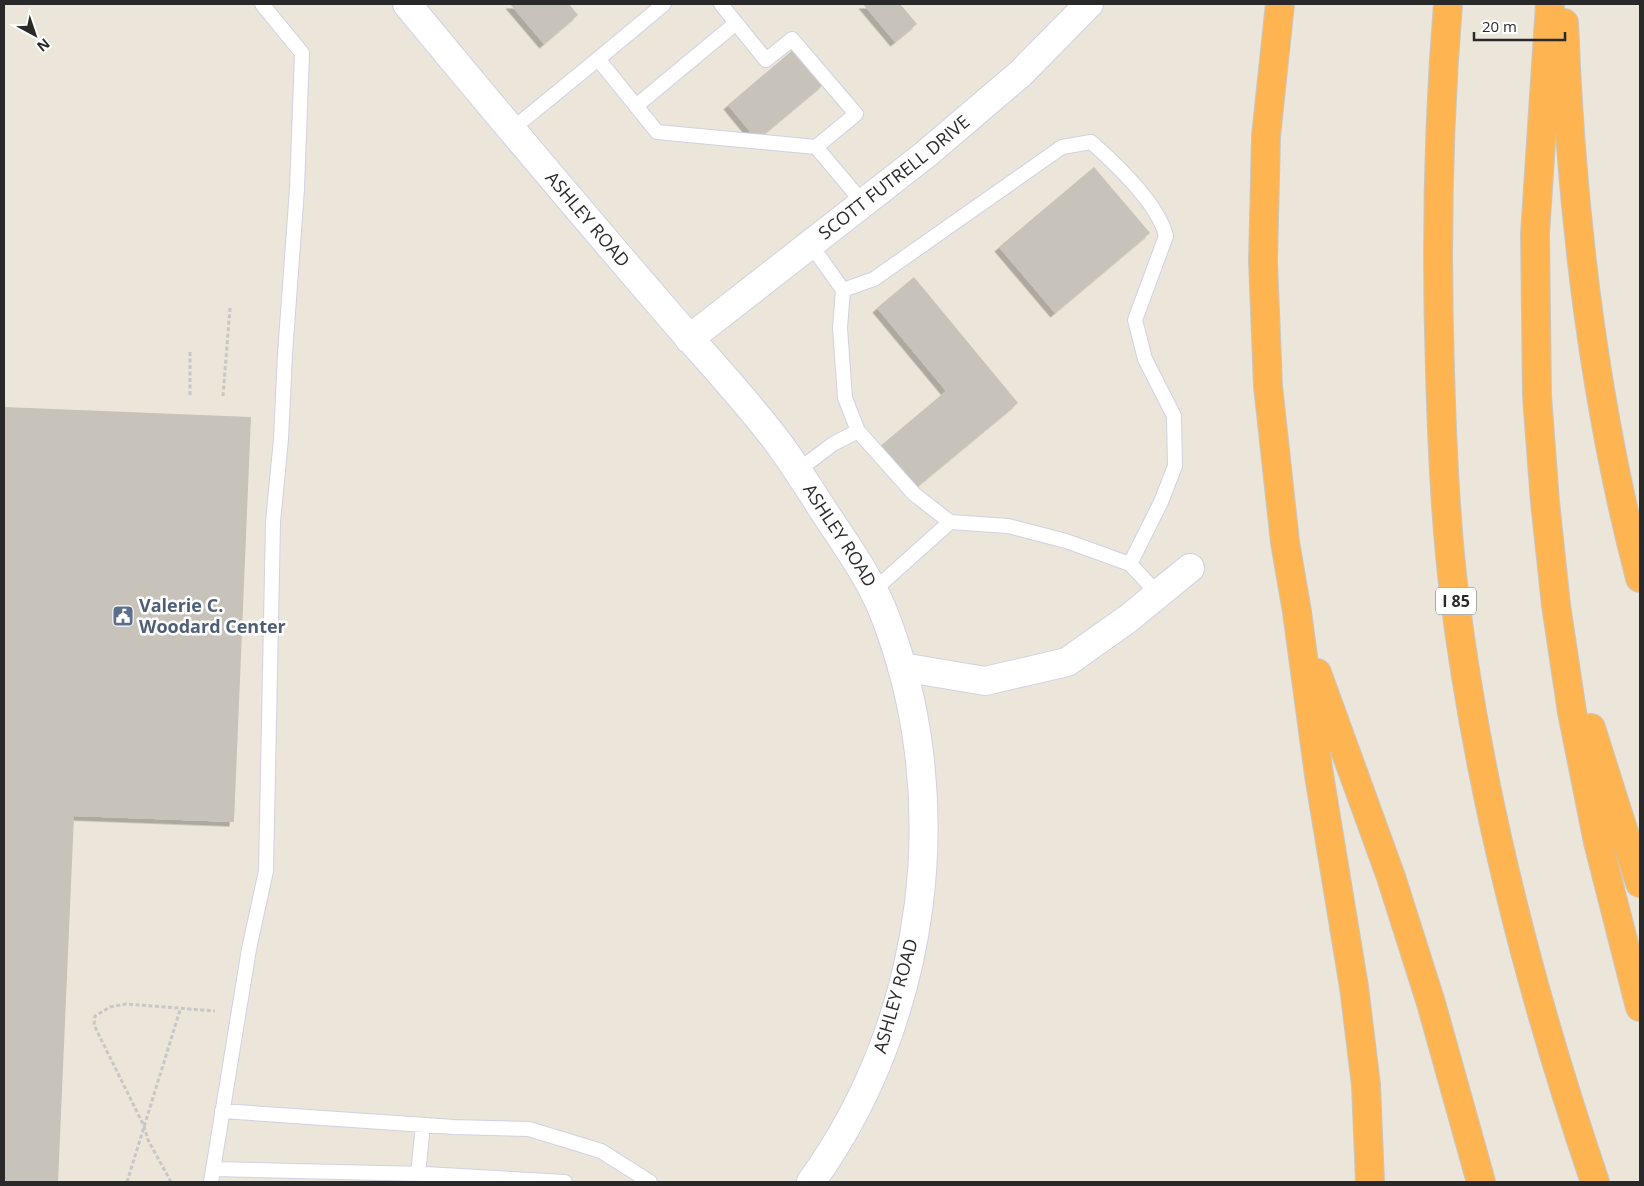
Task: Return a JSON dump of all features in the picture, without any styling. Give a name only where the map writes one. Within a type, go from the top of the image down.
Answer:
[{"type":"highway","points":[[1280,4],[1266,136],[1263,261],[1268,386],[1285,542],[1297,612],[1319,775],[1359,1023],[1366,1084],[1370,1182]]},
{"type":"highway","name":"I 85","points":[[1448,4],[1440,100],[1437,230],[1444,474],[1454,592],[1479,748],[1511,898],[1559,1074],[1595,1182]]},
{"type":"highway","points":[[1550,4],[1535,234],[1535,319],[1545,502],[1556,605],[1572,712],[1598,842],[1640,1007]]},
{"type":"highway","points":[[1563,4],[1576,204],[1591,323],[1608,437],[1623,513],[1640,578]]},
{"type":"highway","points":[[1556,605],[1584,707],[1640,884]]},
{"type":"highway","points":[[1297,612],[1327,703],[1391,877],[1431,1003],[1481,1182]]},
{"type":"street","name":"ASHLEY ROAD","points":[[407,4],[511,130],[774,436],[853,555],[882,608],[902,666],[915,718],[924,790],[924,863],[913,949],[896,1010],[872,1079],[836,1148],[811,1182]]},
{"type":"street","name":"SCOTT FUTRELL DRIVE","points":[[689,339],[926,154],[1020,74],[1089,4]]},
{"type":"street","points":[[902,666],[985,680],[1067,662],[1130,618],[1190,568]]},
{"type":"lane","points":[[262,4],[302,53],[297,189],[281,439],[273,522],[266,871],[238,1013],[212,1176],[418,1174],[565,1182]]},
{"type":"lane","points":[[511,130],[664,4]]},
{"type":"lane","points":[[720,4],[766,60],[792,39],[856,114],[816,147]]},
{"type":"lane","points":[[636,106],[736,23]]},
{"type":"lane","points":[[598,59],[657,132],[816,147],[864,204]]},
{"type":"lane","points":[[843,290],[874,279],[1062,147],[1091,142],[1117,165],[1162,222],[1166,236],[1135,320],[1145,360],[1174,416],[1175,466],[1161,502],[1130,564]]},
{"type":"lane","points":[[811,245],[843,290],[840,328],[844,398],[858,431],[914,494],[950,522],[1008,526],[1066,541],[1130,564],[1158,594]]},
{"type":"lane","points":[[797,472],[834,444],[858,431]]},
{"type":"lane","points":[[872,591],[950,522]]},
{"type":"lane","points":[[222,1111],[423,1125],[529,1129],[601,1151],[650,1182]]},
{"type":"lane","points":[[418,1174],[423,1125]]},
{"type":"path","points":[[223,396],[230,308]]},
{"type":"path","points":[[190,351],[190,395]]},
{"type":"path","points":[[171,1182],[148,1140],[144,1126],[94,1025],[95,1016],[110,1007],[126,1004],[180,1010],[238,1013]]},
{"type":"path","points":[[127,1182],[180,1010]]},
{"type":"building","points":[[510,4],[569,4],[578,15],[544,44]]},
{"type":"building","points":[[863,4],[900,4],[917,24],[895,42]]},
{"type":"building","points":[[794,49],[824,84],[757,140],[728,105]]},
{"type":"building","points":[[1094,167],[1150,233],[1055,313],[999,247]]},
{"type":"building","points":[[914,277],[1018,403],[913,490],[878,448],[946,391],[877,308]]},
{"type":"building","name":"Valerie C. Woodard Center","points":[[4,407],[251,417],[234,822],[74,816],[58,1182],[4,1182]]},
{"type":"place","name":"Valerie C. Woodard Center","points":[[123,616]]}]
